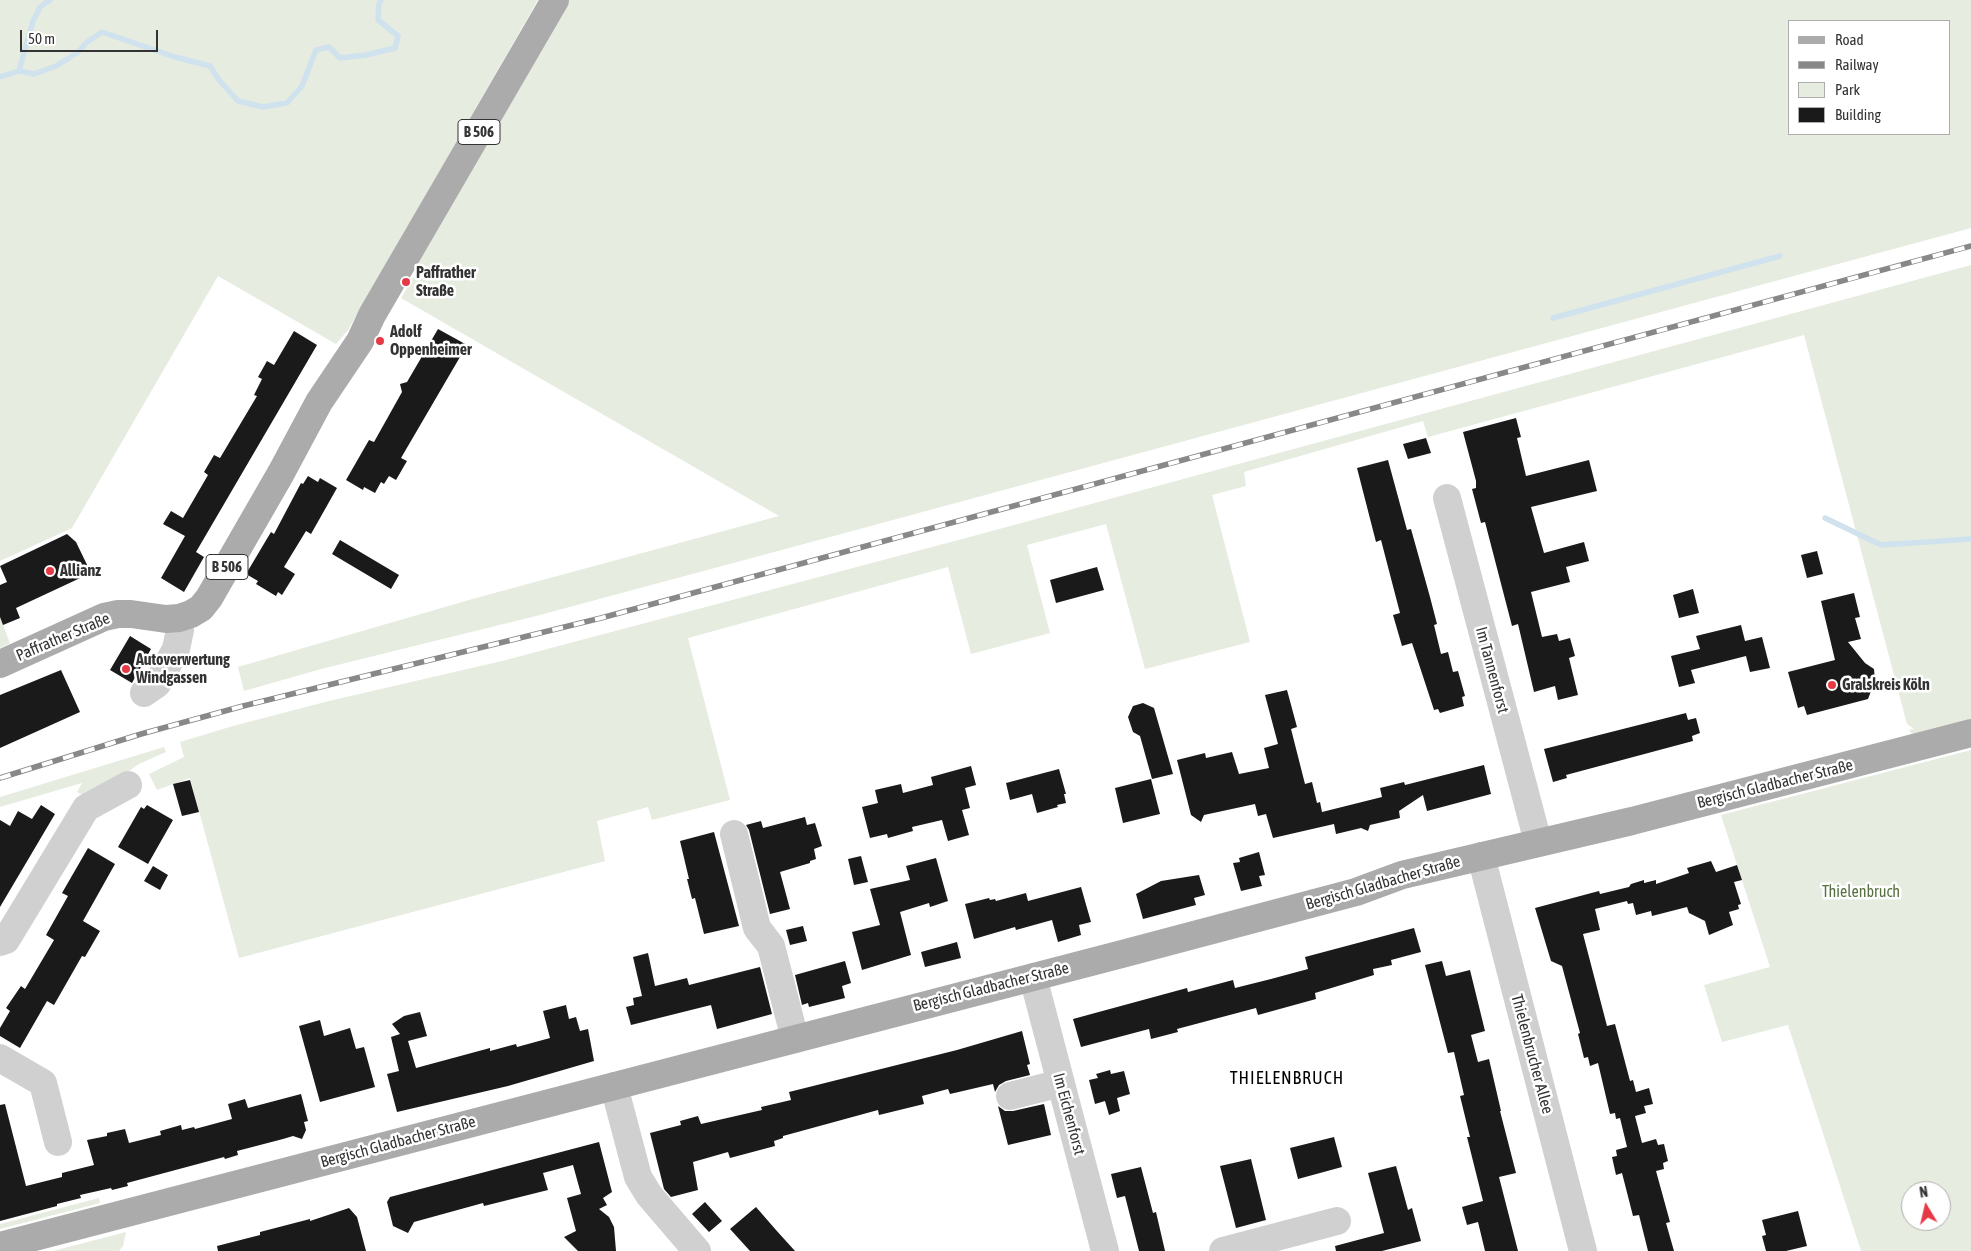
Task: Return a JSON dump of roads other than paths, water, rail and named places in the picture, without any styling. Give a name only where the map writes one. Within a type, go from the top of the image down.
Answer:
[{"type":"main road","name":"Paffrather Straße","points":[[0,664],[104,617],[131,614],[166,619],[179,618],[201,608],[209,598],[304,434],[319,402],[358,346],[372,315],[555,0]]},
{"type":"main road","name":"Bergisch Gladbacher Straße","points":[[0,1246],[1348,894],[1402,875],[1632,821],[1971,733]]},
{"type":"street","name":"Im Tannenforst","points":[[1447,498],[1538,842]]},
{"type":"street","points":[[144,693],[156,684],[176,649],[180,630],[179,618]]},
{"type":"street","points":[[0,942],[6,940],[86,808],[128,784]]},
{"type":"street","points":[[734,834],[757,928],[771,946],[795,1038]]},
{"type":"street","name":"Thielenbrucher Allee","points":[[1481,856],[1583,1251]]},
{"type":"street","name":"Im Eichenforst","points":[[1033,977],[1105,1251]]},
{"type":"street","points":[[0,1058],[43,1083],[58,1142]]},
{"type":"street","points":[[1010,1096],[1061,1083]]},
{"type":"street","points":[[614,1086],[638,1177],[649,1195],[697,1251]]},
{"type":"street","points":[[1223,1251],[1338,1221]]},
{"type":"waterway","points":[[19,71],[33,21],[40,7],[50,0]]},
{"type":"waterway","points":[[0,77],[19,71],[34,74],[56,66],[77,53],[87,42],[102,32],[175,57],[210,66],[219,80],[238,101],[263,107],[287,103],[302,86],[316,50],[329,47],[340,58],[366,55],[395,48],[398,36],[378,20],[381,0]]},
{"type":"waterway","points":[[1553,318],[1780,256]]},
{"type":"waterway","points":[[1825,518],[1881,545],[1971,539]]},
{"type":"railway","points":[[0,778],[141,734],[243,706],[601,618],[1971,246]]},
{"type":"place","name":"Paffrather Straße","points":[[406,282]]},
{"type":"place","name":"Adolf Oppenheimer","points":[[380,341]]},
{"type":"place","name":"Allianz","points":[[50,571]]},
{"type":"place","name":"Autoverwertung Windgassen","points":[[126,669]]},
{"type":"place","name":"Gralskreis Köln","points":[[1832,685]]},
{"type":"district","name":"THIELENBRUCH","points":[[1287,1078]]},
{"type":"park label","name":"Thielenbruch","points":[[1861,892]]}]
